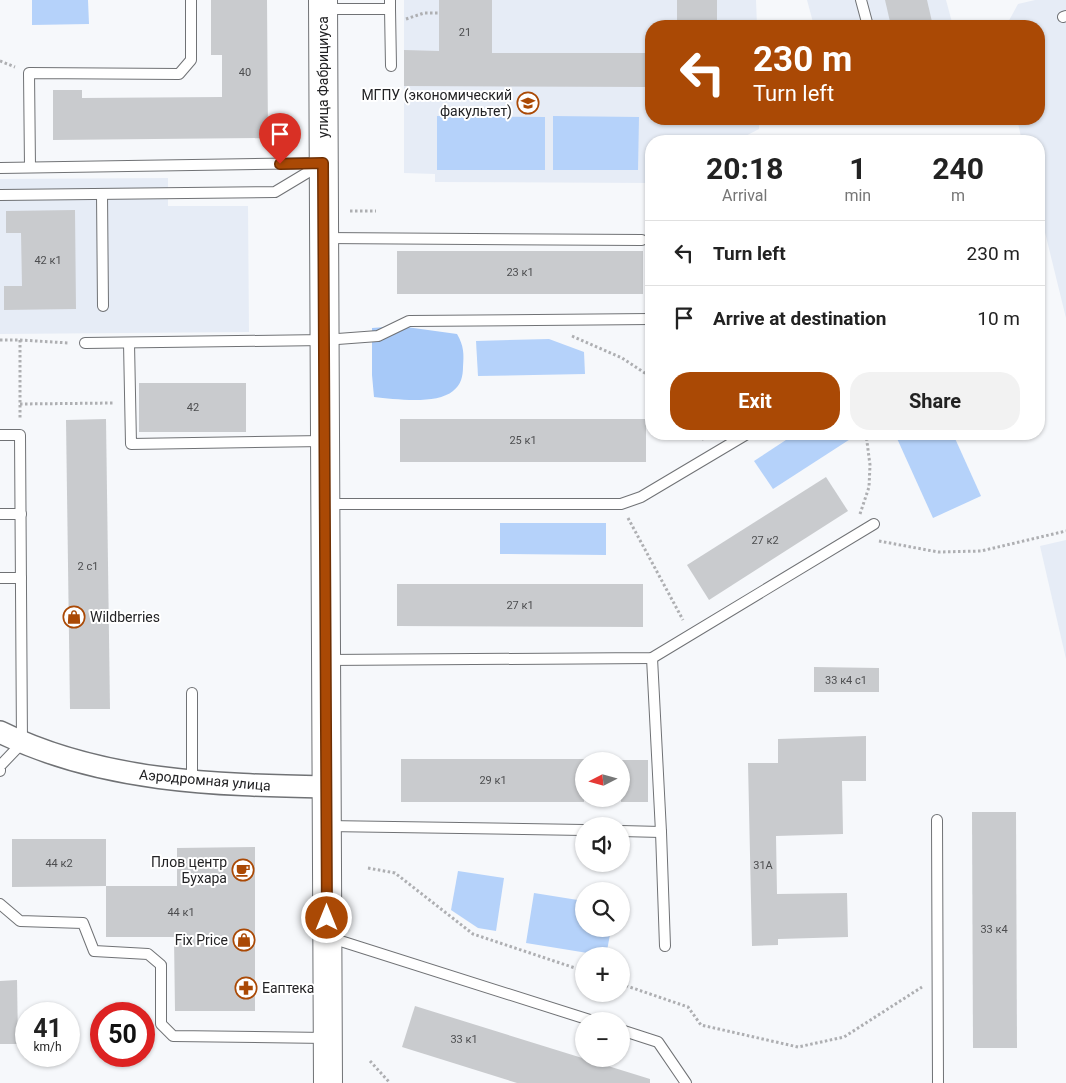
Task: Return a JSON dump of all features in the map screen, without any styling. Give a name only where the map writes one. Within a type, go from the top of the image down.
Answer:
[{"type":"main road","name":"улица Фабрициуса","points":[[323,5],[328,1083]]},
{"type":"street","name":"Аэродромная улица","points":[[0,732],[22,743],[54,754],[96,766],[135,774],[192,782],[326,787]]},
{"type":"lane","points":[[30,167],[29,73],[179,74],[191,60],[191,0]]},
{"type":"lane","points":[[861,0],[866,20]]},
{"type":"lane","points":[[323,5],[390,5],[391,66]]},
{"type":"lane","points":[[0,168],[323,163]]},
{"type":"lane","points":[[0,195],[275,192],[323,163]]},
{"type":"lane","points":[[102,194],[103,306]]},
{"type":"lane","points":[[323,238],[642,240]]},
{"type":"lane","points":[[85,343],[324,340],[378,336],[409,321],[645,319]]},
{"type":"lane","points":[[129,343],[130,444],[324,441]]},
{"type":"lane","points":[[0,435],[20,434],[22,743],[0,766],[0,771]]},
{"type":"lane","points":[[324,504],[621,504],[641,497],[737,440]]},
{"type":"lane","points":[[0,514],[21,514]]},
{"type":"lane","points":[[325,660],[652,658],[874,524]]},
{"type":"lane","points":[[0,578],[21,578]]},
{"type":"lane","points":[[652,658],[665,946]]},
{"type":"lane","points":[[192,693],[192,782]]},
{"type":"lane","points":[[937,820],[938,1083]]},
{"type":"lane","points":[[326,826],[575,830]]},
{"type":"lane","points":[[630,831],[661,832]]},
{"type":"lane","points":[[0,904],[20,921],[83,923],[94,951],[148,954],[161,965],[161,1024],[173,1036],[328,1038]]},
{"type":"lane","points":[[327,937],[575,1015]]},
{"type":"lane","points":[[630,1033],[658,1042],[686,1083]]},
{"type":"path","points":[[404,19],[424,13],[439,13]]},
{"type":"path","points":[[0,61],[9,64]]},
{"type":"path","points":[[350,211],[376,211]]},
{"type":"path","points":[[556,319],[570,335],[622,358],[645,373]]},
{"type":"path","points":[[0,340],[85,343]]},
{"type":"path","points":[[20,340],[20,434]]},
{"type":"path","points":[[20,404],[130,403]]},
{"type":"path","points":[[867,440],[870,465],[868,488],[853,536],[938,552],[981,551],[1066,531]]},
{"type":"path","points":[[621,504],[691,634]]},
{"type":"path","points":[[368,868],[395,873],[473,934],[575,969]]},
{"type":"path","points":[[630,987],[688,1007],[701,1025],[798,1047],[844,1036],[938,977]]},
{"type":"path","points":[[370,1061],[390,1083]]},
{"type":"shaded area","points":[[32,0],[88,0],[89,24],[32,25]]},
{"type":"shaded area","name":"МГПУ (экономический факультет)","points":[[404,0],[756,0],[757,20],[645,20],[645,125],[759,125],[759,129],[748,135],[645,135],[645,183],[435,182],[435,174],[404,173]]},
{"type":"shaded area","points":[[807,0],[946,0],[951,20],[812,20]]},
{"type":"shaded area","points":[[1035,0],[1066,0],[1066,318],[1045,232],[1045,135],[1021,135],[1018,125],[1045,125],[1045,20],[1009,20],[1018,4]]},
{"type":"shaded area","points":[[437,116],[545,117],[545,170],[437,170]]},
{"type":"shaded area","points":[[553,116],[639,117],[638,170],[553,170]]},
{"type":"shaded area","points":[[168,178],[168,206],[248,206],[249,332],[0,334],[0,179]]},
{"type":"shaded area","points":[[399,326],[457,334],[463,350],[463,370],[460,383],[456,389],[446,395],[426,400],[374,397],[372,328]]},
{"type":"shaded area","points":[[549,339],[584,352],[585,374],[478,376],[476,341]]},
{"type":"shaded area","points":[[786,440],[849,440],[773,489],[754,461]]},
{"type":"shaded area","points":[[898,440],[956,440],[981,496],[933,518]]},
{"type":"shaded area","points":[[500,523],[606,523],[606,555],[500,554]]},
{"type":"shaded area","points":[[1066,540],[1066,659],[1040,546]]},
{"type":"shaded area","points":[[458,871],[504,878],[496,931],[478,928],[451,910]]},
{"type":"shaded area","points":[[534,893],[575,900],[575,937],[610,937],[608,947],[575,947],[575,951],[526,943]]},
{"type":"building","points":[[211,0],[267,0],[268,138],[53,140],[53,90],[82,90],[82,98],[222,97],[222,55],[211,55]]},
{"type":"building","points":[[439,0],[492,0],[492,53],[645,53],[645,87],[404,86],[404,50],[439,51]]},
{"type":"building","points":[[677,0],[717,0],[717,20],[677,20]]},
{"type":"building","points":[[885,0],[927,0],[932,20],[890,20]]},
{"type":"building","points":[[75,210],[76,309],[4,310],[4,286],[22,286],[21,233],[6,233],[6,211]]},
{"type":"building","points":[[397,251],[643,251],[643,294],[397,294]]},
{"type":"building","points":[[139,383],[246,383],[246,432],[139,432]]},
{"type":"building","points":[[106,419],[110,709],[70,709],[66,420]]},
{"type":"building","points":[[400,419],[645,419],[646,462],[400,462]]},
{"type":"building","points":[[826,477],[848,511],[709,600],[687,565]]},
{"type":"building","points":[[397,584],[643,584],[643,627],[397,626]]},
{"type":"building","points":[[814,667],[879,668],[879,692],[814,692]]},
{"type":"building","points":[[866,736],[866,781],[842,781],[843,834],[776,836],[777,894],[847,893],[848,937],[778,939],[778,945],[752,946],[748,763],[778,763],[778,739]]},
{"type":"building","points":[[401,759],[575,759],[575,802],[401,802]]},
{"type":"building","points":[[630,760],[648,760],[648,802],[630,802]]},
{"type":"building","points":[[972,812],[1016,812],[1017,1048],[973,1048]]},
{"type":"building","points":[[12,839],[106,839],[106,886],[12,887]]},
{"type":"building","points":[[255,847],[255,1011],[175,1011],[174,937],[106,937],[106,886],[177,886],[177,848]]},
{"type":"building","points":[[17,980],[15,1044],[0,1044],[0,981]]},
{"type":"building","points":[[415,1006],[575,1056],[575,1067],[611,1067],[650,1079],[650,1083],[517,1083],[402,1047]]},
{"type":"place","name":"МГПУ (экономический факультет)","points":[[528,103]]},
{"type":"place","name":"Wildberries","points":[[74,617]]},
{"type":"place","name":"Плов центр Бухара","points":[[243,870]]},
{"type":"place","name":"Fix Price","points":[[244,940]]},
{"type":"place","name":"Еаптека","points":[[246,988]]},
{"type":"route","points":[[280,164],[323,163],[327,918]]}]
